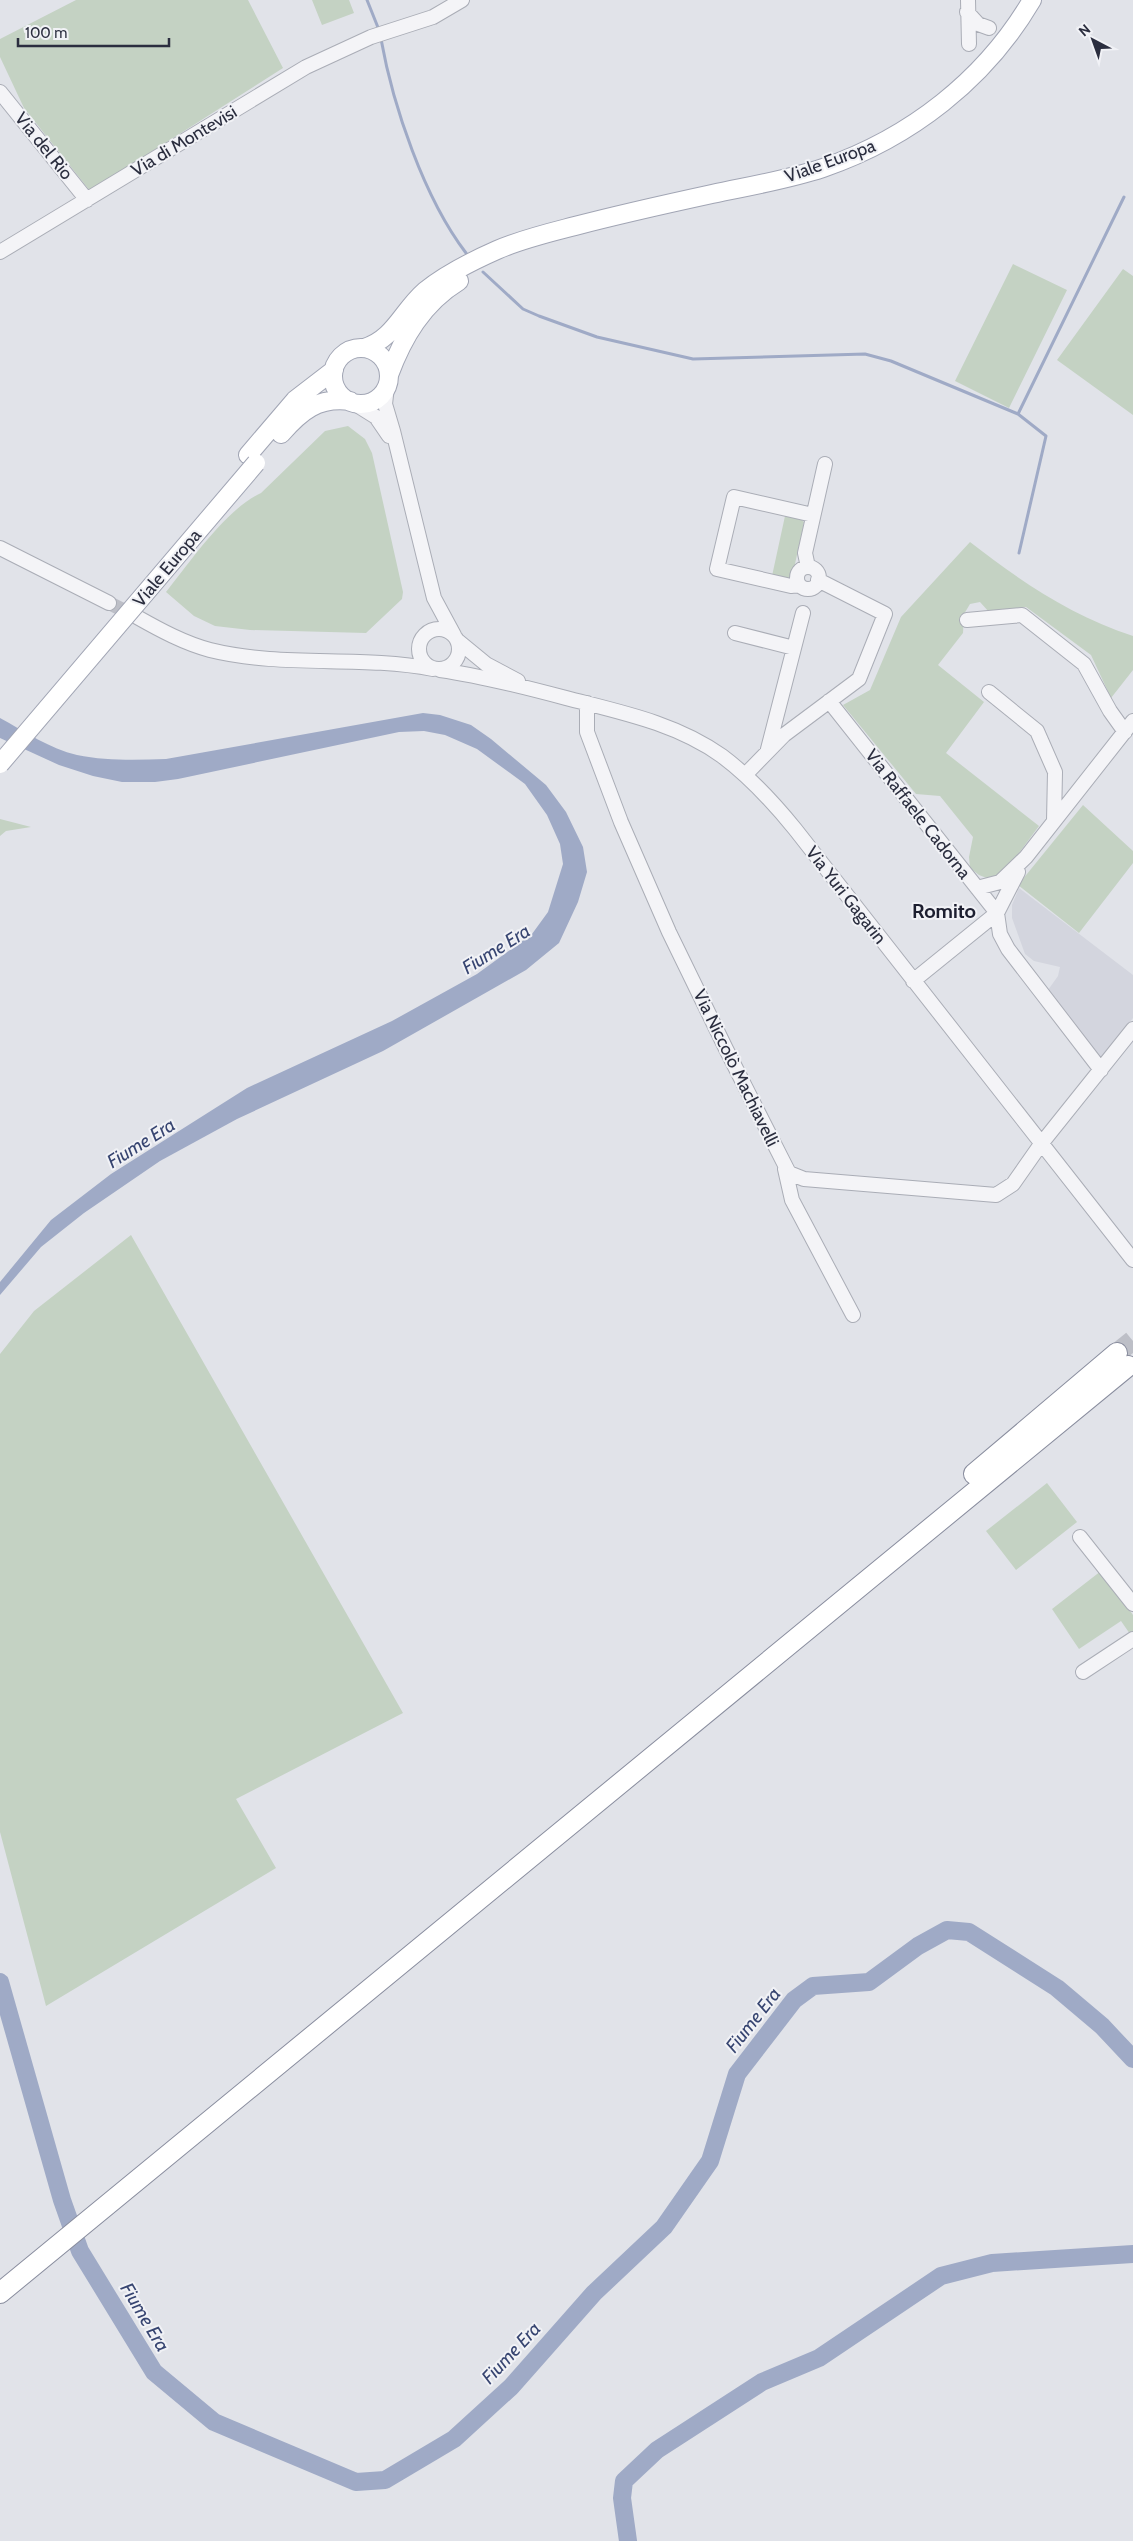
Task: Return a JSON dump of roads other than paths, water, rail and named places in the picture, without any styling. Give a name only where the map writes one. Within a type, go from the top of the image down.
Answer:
[{"type":"highway","points":[[0,2277],[236,2090],[1122,1360]]},
{"type":"highway","points":[[0,2293],[236,2090]]},
{"type":"main road","name":"Viale Europa","points":[[0,764],[252,459],[295,400],[334,370],[338,360],[346,352],[364,348],[384,339],[418,297],[453,272],[496,250],[528,238],[619,214],[791,177],[822,168],[866,150],[910,126],[959,89],[997,49],[1032,0]]},
{"type":"main road","name":"Viale Europa","points":[[0,746],[252,459],[290,423],[306,409],[328,400],[370,402],[380,396],[388,381],[399,350],[411,328],[426,308],[446,290],[489,265],[574,226]]},
{"type":"main road","points":[[364,348],[375,351],[384,359],[388,381]]},
{"type":"main road","points":[[334,370],[336,388],[351,402]]},
{"type":"street","name":"Via di Montevisi","points":[[0,252],[306,67],[371,37],[433,17],[462,0]]},
{"type":"street","points":[[968,6],[978,24],[989,28]]},
{"type":"street","points":[[968,6],[969,44]]},
{"type":"street","name":"Via del Rio","points":[[0,92],[87,200]]},
{"type":"street","points":[[388,381],[385,408],[434,598],[460,648],[457,660],[446,669],[436,670],[422,661],[420,655],[422,639],[432,619],[434,598]]},
{"type":"street","points":[[351,402],[378,420],[397,452]]},
{"type":"street","points":[[818,580],[817,572],[808,566],[805,553],[825,464]]},
{"type":"street","points":[[813,515],[734,497],[717,569],[792,586],[799,585],[810,588],[818,580]]},
{"type":"street","points":[[0,548],[109,603]]},
{"type":"street","points":[[799,585],[797,580],[798,572],[808,566]]},
{"type":"street","points":[[745,775],[768,748],[859,679],[885,614],[818,580]]},
{"type":"street","points":[[768,748],[803,613]]},
{"type":"street","points":[[967,620],[1022,615],[1084,664],[1110,711],[1129,726],[1026,857],[1000,882],[977,888]]},
{"type":"street","points":[[137,617],[194,645],[236,655],[385,662],[536,690]]},
{"type":"street","points":[[385,662],[407,653],[436,629],[449,631],[486,664],[536,690]]},
{"type":"street","points":[[735,633],[794,648]]},
{"type":"street","name":"Via Yuri Gagarin","points":[[536,690],[663,725],[710,749],[745,775],[789,822],[1133,1260]]},
{"type":"street","points":[[989,692],[1037,731],[1055,772],[1054,821]]},
{"type":"street","name":"Via Raffaele Cadorna","points":[[828,701],[998,913]]},
{"type":"street","name":"Via Niccolò Machiavelli","points":[[587,704],[587,732],[621,822],[669,932],[785,1169],[789,1173],[804,1179],[988,1196],[1002,1193],[1013,1184],[1042,1144],[1133,1029]]},
{"type":"street","points":[[913,981],[998,913],[1026,857]]},
{"type":"street","points":[[998,913],[1000,934],[1008,949],[1101,1070]]},
{"type":"street","points":[[785,1169],[792,1200],[853,1316]]},
{"type":"street","points":[[1080,1537],[1133,1604]]},
{"type":"street","points":[[1083,1672],[1133,1639]]},
{"type":"water","points":[[423,713],[440,715],[471,725],[491,739],[546,785],[566,812],[583,847],[587,872],[578,902],[559,943],[526,970],[383,1051],[237,1119],[160,1161],[84,1213],[41,1247],[0,1295],[0,1282],[51,1220],[111,1174],[247,1088],[392,1021],[477,974],[532,934],[548,912],[563,864],[560,844],[547,815],[525,784],[477,749],[445,735],[424,731],[399,732],[178,779],[155,782],[122,782],[93,776],[59,765],[0,738],[0,718],[57,749],[77,755],[121,760],[144,760],[166,759]]},
{"type":"waterway","points":[[367,0],[379,30]]},
{"type":"waterway","points":[[381,39],[393,93],[412,150],[437,206],[466,253]]},
{"type":"waterway","points":[[483,272],[523,309],[597,337],[693,359],[865,354],[891,361],[1018,414],[1124,197]]},
{"type":"waterway","points":[[1018,414],[1046,436],[1019,553]]},
{"type":"waterway","name":"Fiume Era","points":[[0,1982],[62,2200],[80,2251],[154,2372],[214,2422],[356,2482],[385,2480],[454,2439],[511,2387],[594,2293],[664,2227],[710,2161],[737,2074],[794,2000],[813,1986],[869,1982],[918,1946],[947,1930],[969,1932],[1057,1988],[1102,2026],[1133,2059]]},
{"type":"waterway","name":"Fiume Era","points":[[628,2541],[622,2498],[624,2481],[657,2450],[762,2382],[819,2358],[941,2276],[992,2263],[1133,2254]]},
{"type":"tunnel","points":[[109,603],[137,617]]},
{"type":"tunnel","points":[[1117,1353],[1133,1340]]},
{"type":"district","name":"Romito","points":[[944,911]]}]
